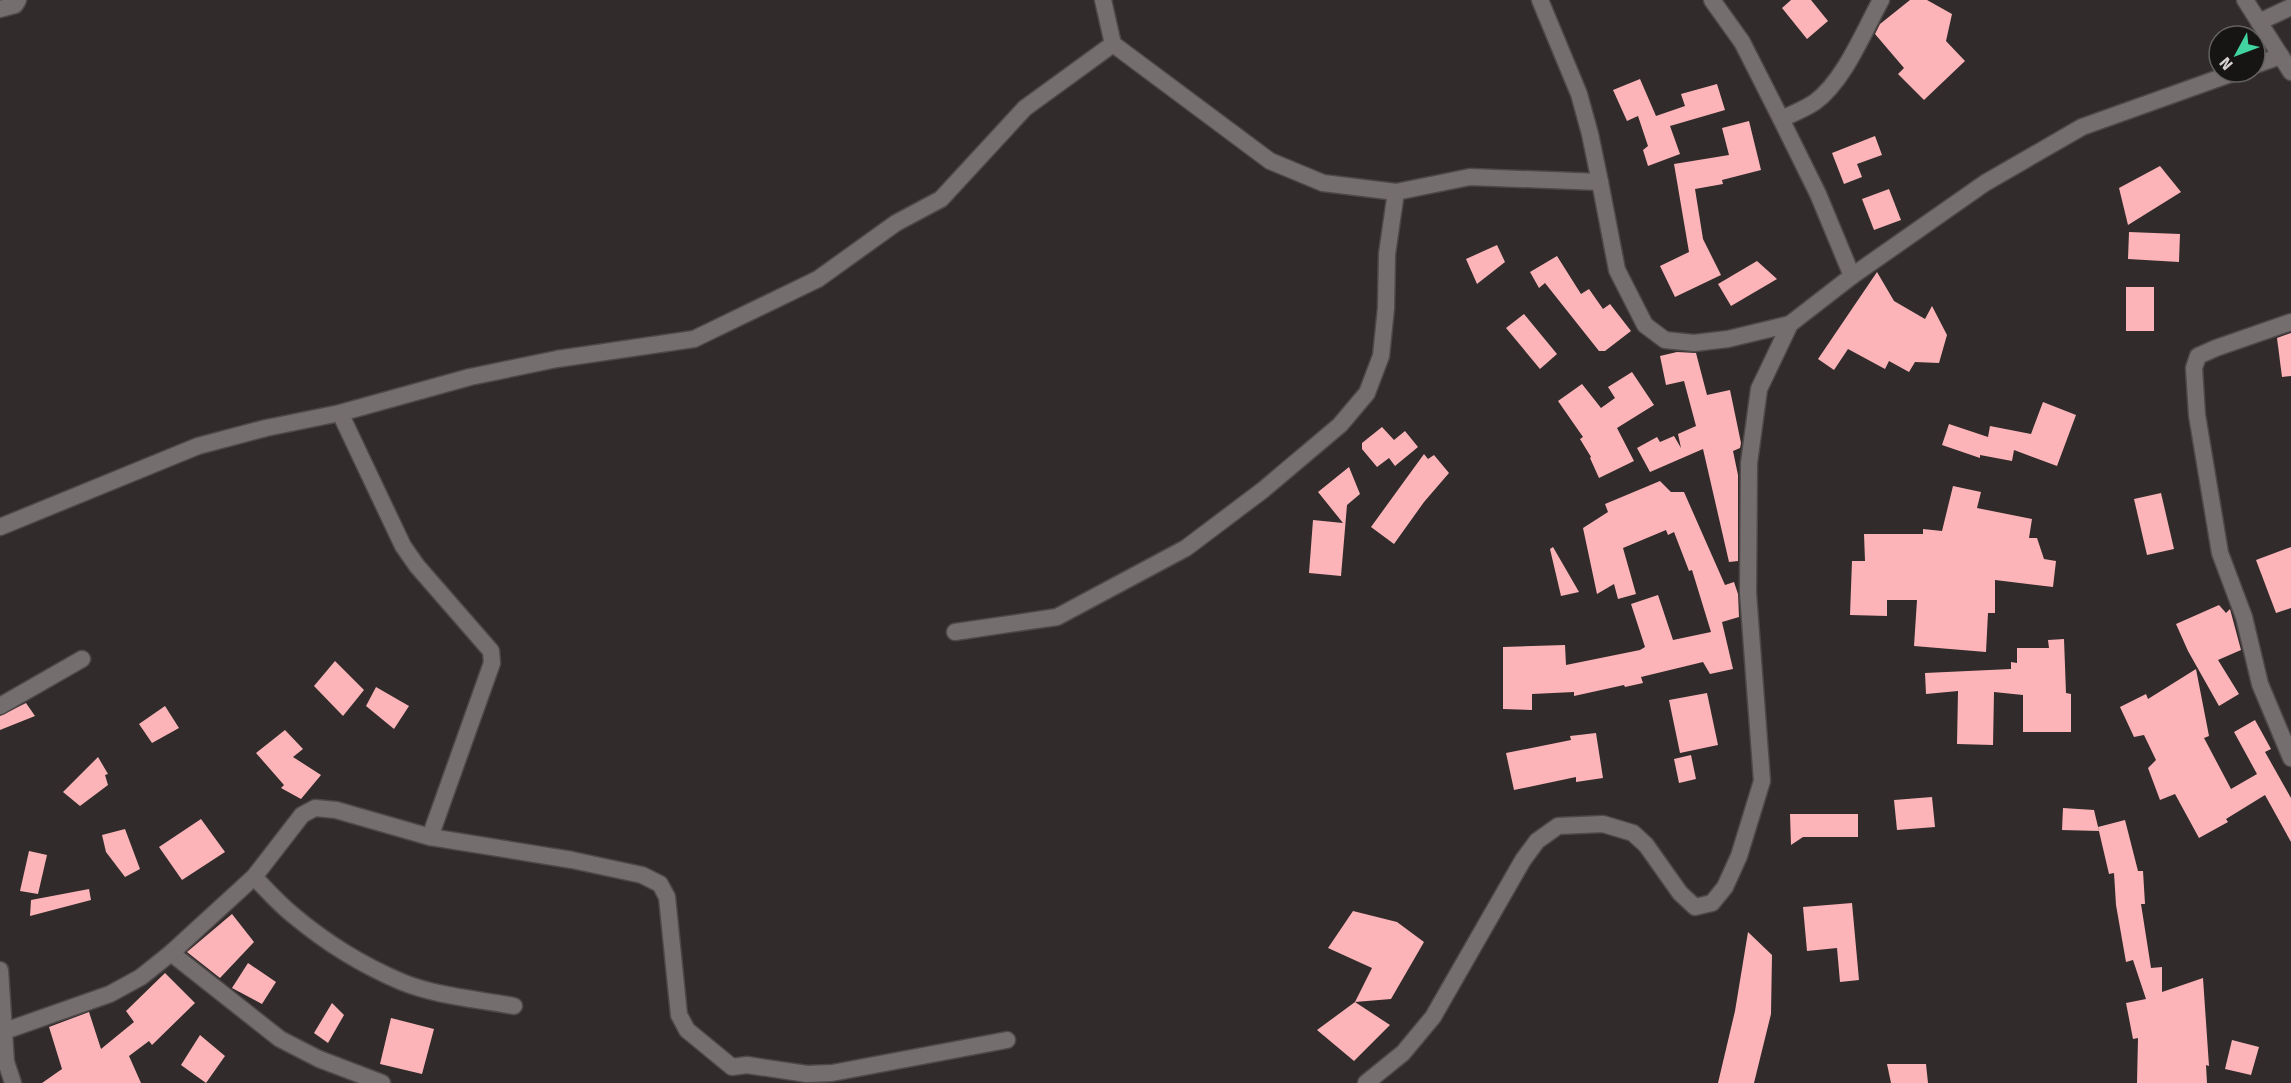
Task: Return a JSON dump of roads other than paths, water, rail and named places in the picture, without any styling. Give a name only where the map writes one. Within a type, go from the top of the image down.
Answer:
[{"type":"street","points":[[0,9],[15,5],[18,0]]},
{"type":"street","points":[[1103,0],[1113,44],[1270,161],[1323,183],[1396,192],[1470,177],[1600,182]]},
{"type":"street","points":[[1540,0],[1579,94],[1600,182],[1617,270],[1645,325],[1665,340],[1694,343],[1728,339],[1790,324],[1852,276],[1984,183],[2082,127],[2207,82]]},
{"type":"street","points":[[1712,0],[1742,42],[1818,194],[1852,276]]},
{"type":"street","points":[[1781,119],[1815,102],[1834,82],[1881,0]]},
{"type":"street","points":[[2245,0],[2291,72]]},
{"type":"street","points":[[2259,22],[2291,7]]},
{"type":"street","points":[[0,527],[198,446],[266,428],[340,413],[470,377],[557,359],[694,339],[818,279],[896,224],[941,199],[1025,108],[1113,44]]},
{"type":"street","points":[[2267,61],[2281,56]]},
{"type":"street","points":[[956,632],[1057,617],[1186,548],[1263,490],[1340,425],[1367,393],[1381,356],[1386,308],[1387,254],[1396,192]]},
{"type":"street","points":[[2291,322],[2198,356],[2194,368],[2196,415],[2220,553],[2244,617],[2260,684],[2291,758]]},
{"type":"street","points":[[1366,1083],[1403,1053],[1432,1017],[1523,861],[1537,842],[1558,826],[1603,824],[1633,833],[1646,845],[1680,893],[1695,907],[1712,903],[1725,887],[1739,856],[1762,781],[1748,593],[1749,463],[1759,389],[1790,324]]},
{"type":"street","points":[[340,413],[403,546],[417,566],[491,651],[492,663],[430,837]]},
{"type":"street","points":[[0,706],[82,658]]},
{"type":"street","points":[[2,1032],[110,994],[141,977],[171,953],[254,877],[302,814],[315,808],[336,810],[430,837],[642,875],[660,884],[667,897],[679,1015],[687,1030],[730,1075],[747,1065],[807,1074],[832,1073],[1007,1040]]},
{"type":"street","points":[[254,877],[293,915],[330,943],[403,983],[436,992],[514,1006]]},
{"type":"street","points":[[171,953],[280,1039],[319,1059],[382,1083]]},
{"type":"street","points":[[0,970],[2,1032],[6,1062],[13,1083]]}]
